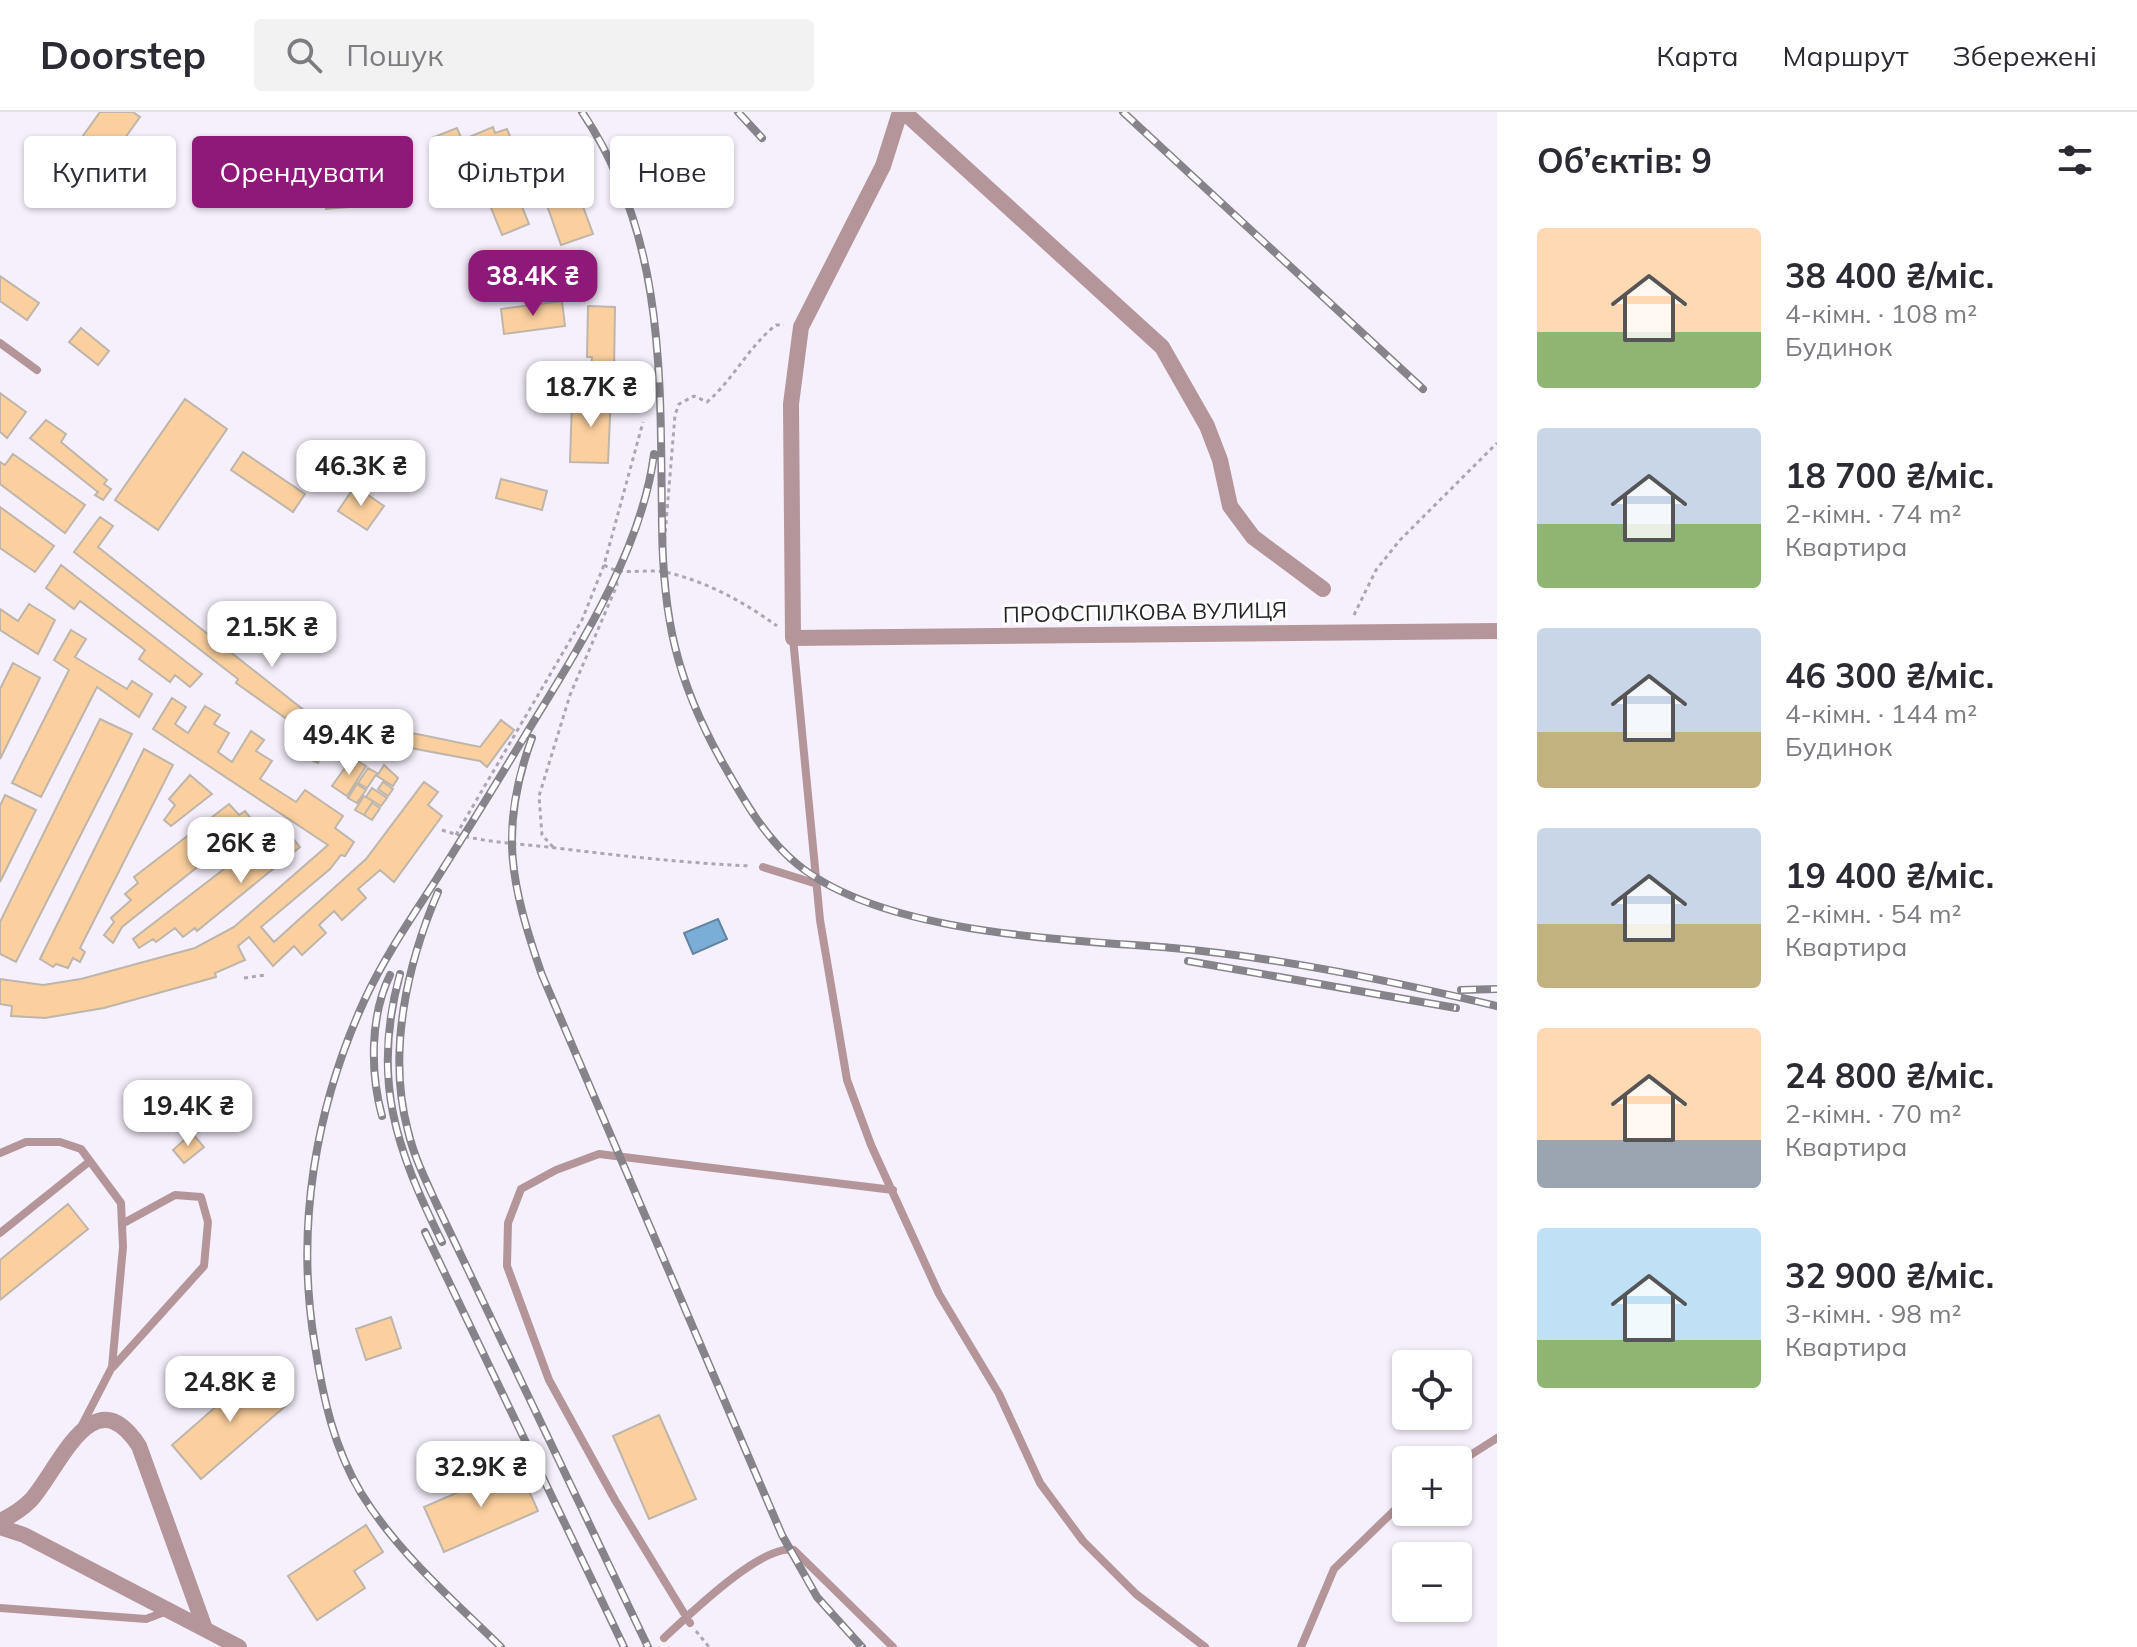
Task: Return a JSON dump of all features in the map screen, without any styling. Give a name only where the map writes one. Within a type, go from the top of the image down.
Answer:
[{"type":"street","points":[[793,638],[791,404],[801,327],[883,166],[902,112]]},
{"type":"street","name":"ПРОФСПІЛКОВА ВУЛИЦЯ","points":[[902,112],[1162,347],[1207,426],[1220,460],[1230,506],[1253,537],[1323,589]]},
{"type":"street","name":"ПРОФСПІЛКОВА ВУЛИЦЯ","points":[[793,638],[1497,631]]},
{"type":"street","points":[[204,1626],[156,1489],[134,1438],[115,1422],[96,1422],[78,1431],[31,1500],[0,1524],[204,1626],[239,1647]]},
{"type":"lane","points":[[0,343],[37,370]]},
{"type":"lane","points":[[793,638],[820,920],[847,1080],[871,1145],[939,1294],[999,1394],[1040,1483],[1083,1541],[1136,1594],[1205,1647]]},
{"type":"lane","points":[[763,867],[817,884]]},
{"type":"lane","points":[[0,1153],[26,1142],[60,1142],[81,1149],[121,1203],[112,1367]]},
{"type":"lane","points":[[688,1620],[549,1380],[507,1266],[508,1223],[521,1189],[556,1170],[599,1154],[893,1190]]},
{"type":"lane","points":[[0,1233],[90,1161]]},
{"type":"lane","points":[[78,1431],[112,1367],[204,1266],[208,1222],[201,1197],[175,1195],[122,1224]]},
{"type":"lane","points":[[1472,1454],[1497,1438]]},
{"type":"lane","points":[[1301,1647],[1334,1569],[1392,1513]]},
{"type":"lane","points":[[664,1638],[761,1557],[788,1548],[794,1550],[893,1647]]},
{"type":"lane","points":[[0,1608],[146,1619],[172,1610]]},
{"type":"path","points":[[662,572],[675,415],[679,404],[694,396],[707,402],[719,391],[755,342],[776,325],[801,327]]},
{"type":"path","points":[[456,835],[582,620],[604,565],[643,422]]},
{"type":"path","points":[[1337,632],[1356,613],[1376,570],[1400,540],[1497,443]]},
{"type":"path","points":[[604,565],[615,572],[662,572],[710,586],[793,638]]},
{"type":"path","points":[[553,847],[542,835],[539,796],[570,695],[617,585],[615,572]]},
{"type":"path","points":[[442,830],[510,845],[553,847],[640,860],[763,867]]},
{"type":"path","points":[[244,978],[265,975]]},
{"type":"path","points":[[688,1620],[709,1647]]},
{"type":"water","points":[[718,919],[727,939],[693,954],[684,933]]},
{"type":"building","points":[[100,112],[133,112],[140,117],[126,136],[83,136]]},
{"type":"building","points":[[493,127],[495,133],[507,129],[510,136],[472,136]]},
{"type":"building","points":[[457,128],[460,136],[437,136]]},
{"type":"building","points":[[491,208],[523,208],[529,224],[502,235]]},
{"type":"building","points":[[548,208],[584,208],[593,234],[561,245]]},
{"type":"building","points":[[575,268],[578,289],[545,293],[543,272]]},
{"type":"building","points":[[0,276],[39,303],[27,320],[0,301]]},
{"type":"building","points":[[562,301],[565,326],[504,334],[501,309]]},
{"type":"building","points":[[588,306],[615,307],[614,371],[591,370],[592,357],[587,357]]},
{"type":"building","points":[[81,328],[109,351],[98,365],[69,342]]},
{"type":"building","points":[[0,393],[26,412],[7,438],[0,432]]},
{"type":"building","points":[[581,394],[611,395],[608,463],[570,462],[572,400],[581,400]]},
{"type":"building","points":[[185,399],[227,429],[158,530],[115,500]]},
{"type":"building","points":[[46,420],[66,434],[61,442],[107,480],[104,484],[111,489],[103,500],[95,495],[98,492],[30,438]]},
{"type":"building","points":[[243,452],[305,494],[293,512],[231,470]]},
{"type":"building","points":[[13,454],[85,505],[65,533],[0,484],[0,462],[5,465]]},
{"type":"building","points":[[501,479],[547,491],[542,510],[496,498]]},
{"type":"building","points":[[355,486],[384,506],[367,530],[338,511]]},
{"type":"building","points":[[0,507],[54,546],[35,572],[0,548]]},
{"type":"building","points":[[100,517],[113,526],[98,547],[305,711],[480,747],[501,720],[514,730],[487,767],[480,761],[298,727],[236,683],[238,679],[74,552]]},
{"type":"building","points":[[61,565],[202,674],[190,687],[175,675],[170,682],[139,659],[145,650],[80,601],[74,609],[46,588]]},
{"type":"building","points":[[29,604],[55,620],[38,654],[0,630],[0,609],[18,621]]},
{"type":"building","points":[[71,630],[86,639],[75,657],[127,689],[132,681],[152,694],[139,717],[97,687],[41,797],[12,783],[69,670],[54,660]]},
{"type":"building","points":[[13,663],[40,678],[0,759],[0,689]]},
{"type":"building","points":[[172,698],[186,707],[175,724],[188,733],[205,706],[220,715],[214,724],[229,733],[218,752],[232,762],[251,731],[264,740],[256,751],[272,761],[260,779],[296,802],[305,790],[343,816],[335,828],[354,842],[345,856],[341,855],[330,869],[261,927],[274,942],[366,859],[424,782],[438,792],[428,805],[442,816],[394,882],[380,870],[358,889],[366,898],[342,920],[334,911],[319,925],[326,933],[302,955],[294,946],[273,966],[249,937],[238,946],[245,960],[215,973],[216,977],[104,1008],[45,1018],[11,1016],[12,1006],[0,1004],[0,979],[43,985],[81,979],[195,948],[234,927],[328,845],[153,729]]},
{"type":"building","points":[[100,719],[132,734],[16,962],[0,954],[0,922]]},
{"type":"building","points":[[308,748],[322,754],[318,763],[304,757]]},
{"type":"building","points":[[144,749],[173,765],[80,948],[85,952],[80,962],[73,958],[68,968],[56,964],[53,967],[40,959]]},
{"type":"building","points":[[352,758],[366,766],[347,796],[332,786]]},
{"type":"building","points":[[384,765],[398,778],[393,786],[377,776]]},
{"type":"building","points":[[368,768],[377,773],[367,788],[358,783]]},
{"type":"building","points":[[190,775],[212,794],[171,826],[164,820],[175,805],[169,799]]},
{"type":"building","points":[[383,782],[393,789],[388,796],[378,789]]},
{"type":"building","points":[[357,784],[366,790],[357,803],[348,798]]},
{"type":"building","points":[[372,788],[387,798],[381,806],[366,797]]},
{"type":"building","points":[[5,795],[36,810],[0,882],[0,806]]},
{"type":"building","points":[[364,796],[373,801],[364,815],[355,810]]},
{"type":"building","points":[[372,803],[380,808],[372,820],[364,815]]},
{"type":"building","points":[[229,804],[239,815],[245,811],[254,822],[122,927],[113,943],[104,935],[114,922],[111,918],[131,900],[125,894],[138,883],[134,877]]},
{"type":"building","points":[[275,830],[284,841],[290,835],[300,847],[197,931],[195,928],[183,937],[175,928],[156,942],[153,939],[139,948],[133,939]]},
{"type":"building","points":[[192,1133],[204,1147],[184,1163],[173,1150]]},
{"type":"building","points":[[68,1204],[88,1229],[0,1300],[0,1260]]},
{"type":"building","points":[[391,1317],[401,1348],[366,1360],[356,1329]]},
{"type":"building","points":[[259,1369],[289,1403],[201,1479],[172,1445]]},
{"type":"building","points":[[659,1415],[696,1499],[649,1519],[613,1436]]},
{"type":"building","points":[[518,1466],[538,1511],[444,1552],[424,1507]]},
{"type":"building","points":[[366,1525],[383,1552],[354,1571],[365,1588],[317,1620],[288,1576]]},
{"type":"railway","points":[[582,112],[610,160],[630,209],[644,260],[658,364],[663,559],[675,647],[693,702],[721,760],[754,816],[785,853],[833,888],[877,906],[925,919],[1029,936],[1173,948],[1295,964],[1497,1006]]},
{"type":"railway","points":[[738,112],[762,138]]},
{"type":"railway","points":[[1123,112],[1423,389]]},
{"type":"railway","points":[[501,1647],[391,1535],[361,1493],[344,1458],[322,1385],[309,1302],[307,1257],[314,1169],[333,1083],[365,999],[389,954],[469,828],[604,600],[636,527],[654,454]]},
{"type":"railway","points":[[532,738],[515,801],[513,857],[516,885],[542,975],[782,1535],[817,1597],[862,1647]]},
{"type":"railway","points":[[438,892],[409,979],[400,1040],[402,1101],[411,1141],[437,1205],[648,1647]]},
{"type":"railway","points":[[1188,961],[1456,1008]]},
{"type":"railway","points":[[400,974],[388,1047],[388,1080],[393,1112],[412,1176],[442,1242]]},
{"type":"railway","points":[[382,1116],[375,1081],[374,1044],[379,1008],[390,975]]},
{"type":"railway","points":[[1461,990],[1497,989]]},
{"type":"railway","points":[[425,1232],[624,1647]]}]
